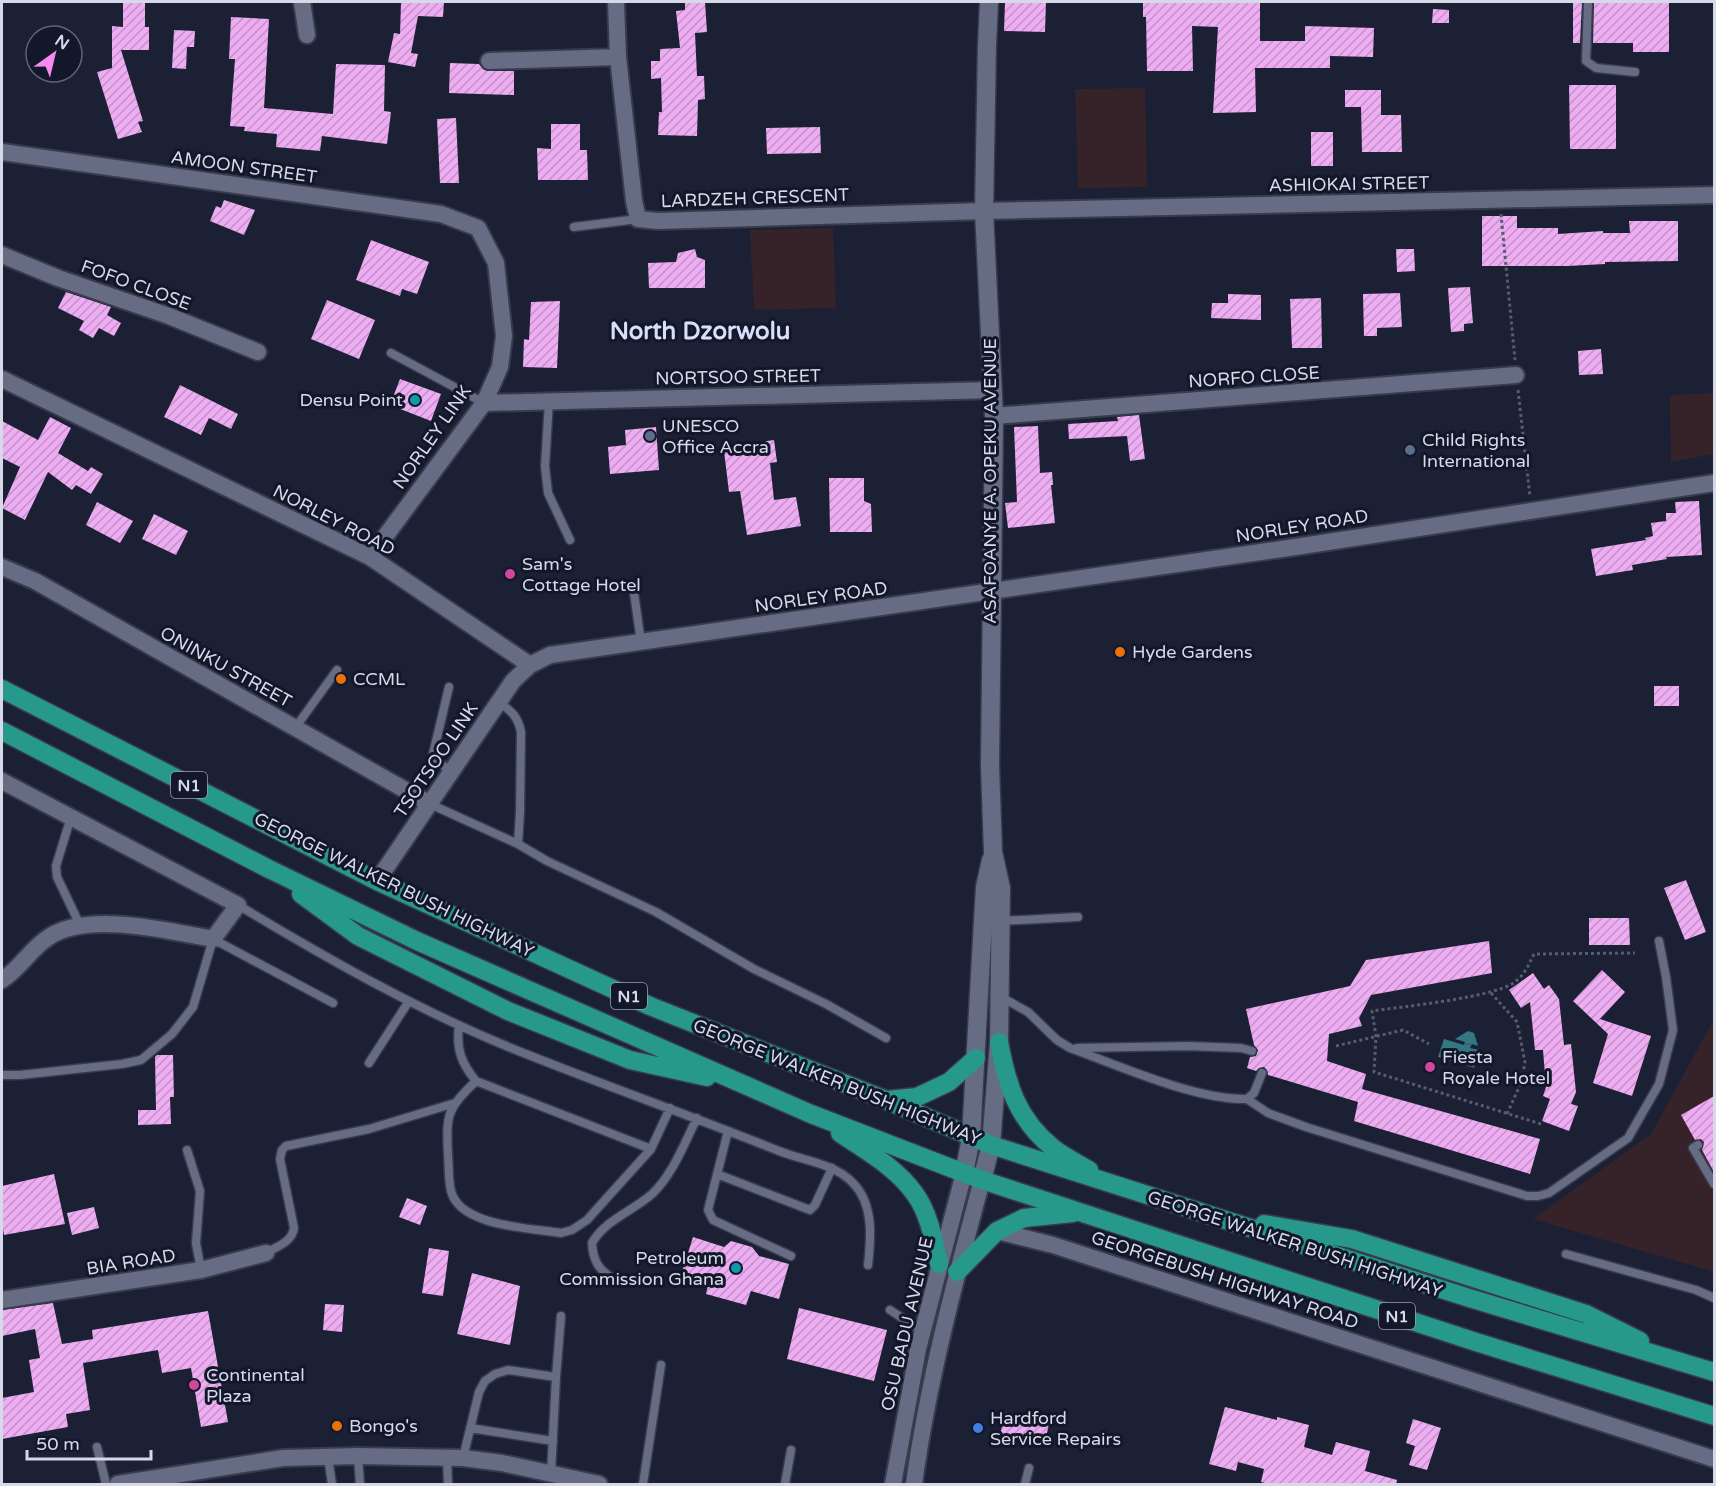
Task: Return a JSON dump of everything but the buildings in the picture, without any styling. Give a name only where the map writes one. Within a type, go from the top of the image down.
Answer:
[{"type":"highway","name":"GEORGE WALKER BUSH HIGHWAY","points":[[2,689],[377,881],[650,1006],[886,1100],[991,1145],[1212,1217],[1313,1231],[1352,1239],[1586,1314],[1681,1362],[1714,1372]]},
{"type":"highway","name":"GEORGE WALKER BUSH HIGHWAY","points":[[2,732],[269,869],[417,941],[811,1114],[982,1180],[1476,1342],[1714,1416]]},
{"type":"highway","points":[[269,869],[358,936],[508,1011],[630,1060],[741,1084]]},
{"type":"highway","points":[[999,1042],[1013,1099],[1031,1127],[1053,1149],[1119,1188]]},
{"type":"highway","points":[[886,1100],[917,1097],[949,1082],[976,1058]]},
{"type":"highway","points":[[811,1114],[888,1166],[916,1195],[930,1227],[939,1264]]},
{"type":"highway","points":[[957,1272],[997,1232],[1024,1218],[1081,1212]]},
{"type":"main road","name":"ASAFOANYE A. OPEKU AVENUE","points":[[982,1180],[991,1145],[999,1042],[1001,888],[993,852],[990,765],[994,416],[984,211],[989,2]]},
{"type":"main road","name":"ASAFOANYE A. OPEKU AVENUE","points":[[964,1173],[971,1137],[986,887],[993,852]]},
{"type":"street","points":[[302,2],[306,35]]},
{"type":"street","name":"LARDZEH CRESCENT","points":[[616,2],[618,57],[638,219],[658,221],[984,211]]},
{"type":"street","points":[[489,61],[618,57]]},
{"type":"street","name":"AMOON STREET","points":[[2,152],[441,214],[478,228]]},
{"type":"street","name":"ASHIOKAI STREET","points":[[984,211],[1714,195]]},
{"type":"street","name":"NORLEY LINK","points":[[370,556],[484,403],[500,367],[504,336],[496,263],[478,228]]},
{"type":"street","name":"FOFO CLOSE","points":[[2,255],[58,278],[169,316],[258,352]]},
{"type":"street","name":"NORFO CLOSE","points":[[994,416],[1516,375]]},
{"type":"street","name":"NORLEY ROAD","points":[[2,379],[370,556],[530,665],[550,656],[641,642],[1270,551],[1714,483]]},
{"type":"street","name":"NORTSOO STREET","points":[[484,403],[993,390]]},
{"type":"street","name":"ONINKU STREET","points":[[2,567],[35,581],[430,804]]},
{"type":"street","name":"TSOTSOO LINK","points":[[377,881],[513,681],[530,665]]},
{"type":"street","points":[[2,781],[238,905],[213,939],[114,924],[80,925],[50,936],[2,980]]},
{"type":"street","name":"OSU BADU AVENUE","points":[[893,1485],[923,1332],[964,1173]]},
{"type":"street","name":"OSU BADU AVENUE","points":[[914,1485],[923,1423],[957,1272],[982,1180]]},
{"type":"street","name":"GEORGEBUSH HIGHWAY ROAD","points":[[997,1232],[1053,1245],[1714,1459]]},
{"type":"street","name":"BIA ROAD","points":[[2,1300],[201,1270],[266,1253]]},
{"type":"street","points":[[118,1485],[195,1475],[283,1458],[358,1456],[455,1457],[502,1463],[599,1485]]},
{"type":"lane","points":[[1588,2],[1586,61],[1596,68],[1635,72]]},
{"type":"lane","points":[[574,227],[638,219]]},
{"type":"lane","points":[[391,353],[484,403]]},
{"type":"lane","points":[[549,401],[545,466],[548,493],[570,540]]},
{"type":"lane","points":[[633,586],[641,642]]},
{"type":"lane","points":[[295,728],[337,670]]},
{"type":"lane","points":[[449,687],[433,754],[435,759],[451,772]]},
{"type":"lane","points":[[499,702],[514,713],[519,720],[521,732],[518,844]]},
{"type":"lane","points":[[430,804],[518,844],[548,861],[656,912],[754,969],[826,1004],[886,1038]]},
{"type":"lane","points":[[70,817],[56,867],[57,877],[80,925]]},
{"type":"lane","points":[[238,905],[332,961],[459,1025],[516,1050],[786,1154],[832,1168],[854,1183],[866,1202],[871,1235],[868,1265]]},
{"type":"lane","points":[[1000,921],[1078,918]]},
{"type":"lane","points":[[2,1075],[20,1076],[141,1060],[172,1034],[193,1007],[213,939],[333,1003]]},
{"type":"lane","points":[[998,996],[1028,1012],[1057,1040],[1070,1048],[1197,1092],[1247,1099],[1268,1113],[1527,1196],[1538,1196],[1550,1193],[1628,1138],[1659,1084],[1673,1030],[1659,941]]},
{"type":"lane","points":[[369,1063],[409,1001]]},
{"type":"lane","points":[[459,1025],[457,1039],[459,1058],[476,1081],[651,1149]]},
{"type":"lane","points":[[1070,1048],[1188,1046],[1241,1048],[1252,1051]]},
{"type":"lane","points":[[1247,1099],[1254,1093],[1262,1073]]},
{"type":"lane","points":[[476,1081],[456,1102],[448,1117],[451,1192],[459,1205],[473,1215],[490,1222],[561,1233],[572,1230],[586,1220],[651,1149],[670,1108]]},
{"type":"lane","points":[[266,1253],[293,1235],[294,1228],[280,1160],[282,1150],[286,1146],[369,1129],[456,1102]]},
{"type":"lane","points":[[612,1278],[600,1269],[594,1260],[592,1243],[605,1227],[650,1196],[661,1185],[669,1174],[697,1118]]},
{"type":"lane","points":[[728,1131],[708,1210],[712,1220],[791,1256]]},
{"type":"lane","points":[[1698,1145],[1693,1148],[1714,1184]]},
{"type":"lane","points":[[187,1150],[200,1191],[196,1243],[201,1270]]},
{"type":"lane","points":[[717,1174],[810,1210],[815,1205],[832,1168]]},
{"type":"lane","points":[[1566,1254],[1696,1290],[1714,1298]]},
{"type":"lane","points":[[890,1310],[923,1332]]},
{"type":"lane","points":[[551,1474],[555,1377],[561,1316]]},
{"type":"lane","points":[[643,1485],[661,1365]]},
{"type":"lane","points":[[448,1485],[455,1457],[470,1428],[479,1392],[485,1381],[495,1374],[508,1370],[555,1377]]},
{"type":"lane","points":[[470,1428],[552,1441]]},
{"type":"lane","points":[[96,1447],[106,1485]]},
{"type":"lane","points":[[785,1485],[791,1450]]},
{"type":"lane","points":[[358,1456],[360,1485]]},
{"type":"lane","points":[[328,1457],[332,1485]]},
{"type":"lane","points":[[1024,1485],[1029,1468]]},
{"type":"path","points":[[1500,200],[1531,510]]},
{"type":"path","points":[[1540,1125],[1374,1072],[1376,1036],[1372,1011],[1491,993],[1516,983],[1534,954],[1635,953]]},
{"type":"path","points":[[1491,993],[1517,1022],[1524,1062],[1521,1083],[1507,1114]]},
{"type":"path","points":[[1336,1046],[1404,1030],[1429,1044]]},
{"type":"shaded area","points":[[1145,88],[1147,187],[1078,188],[1075,89]]},
{"type":"shaded area","points":[[833,228],[836,308],[754,310],[750,230]]},
{"type":"shaded area","points":[[1714,393],[1714,454],[1671,462],[1670,395]]},
{"type":"shaded area","points":[[1714,1019],[1714,1272],[1533,1219],[1651,1134]]},
{"type":"water","points":[[1468,1031],[1474,1033],[1478,1046],[1472,1044],[1470,1048],[1479,1050],[1474,1068],[1438,1057],[1444,1039],[1464,1045],[1465,1042],[1455,1039]]},
{"type":"place","name":"Densu Point","points":[[415,400]]},
{"type":"place","name":"UNESCO Office Accra","points":[[650,436]]},
{"type":"place","name":"Child Rights International","points":[[1410,450]]},
{"type":"place","name":"Sam's Cottage Hotel","points":[[510,574]]},
{"type":"place","name":"Hyde Gardens","points":[[1120,652]]},
{"type":"place","name":"CCML","points":[[341,679]]},
{"type":"place","name":"Fiesta Royale Hotel","points":[[1430,1067]]},
{"type":"place","name":"Petroleum Commission Ghana","points":[[736,1268]]},
{"type":"place","name":"Continental Plaza","points":[[194,1385]]},
{"type":"place","name":"Bongo's","points":[[337,1426]]},
{"type":"place","name":"Hardford Service Repairs","points":[[978,1428]]},
{"type":"district","name":"North Dzorwolu","points":[[700,331]]}]
